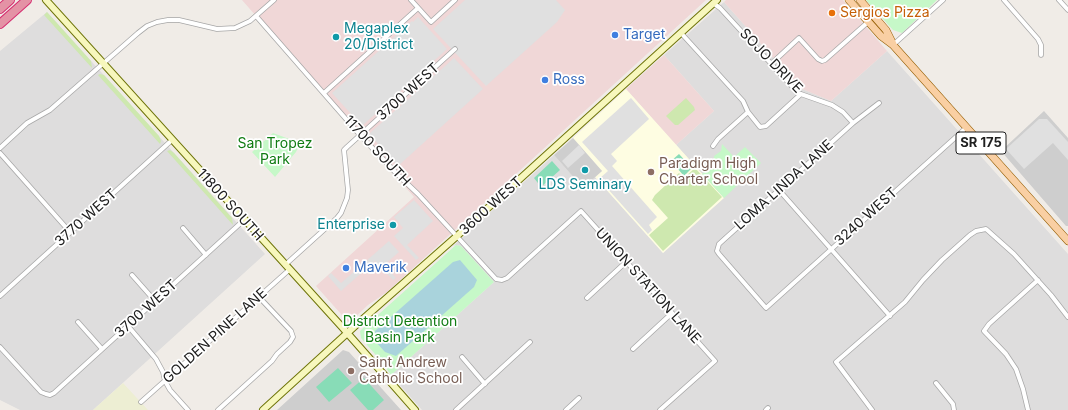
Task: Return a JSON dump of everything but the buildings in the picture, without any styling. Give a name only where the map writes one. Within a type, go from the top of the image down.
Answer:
[{"type":"highway","points":[[0,9],[10,0]]},
{"type":"highway","points":[[0,24],[24,2]]},
{"type":"main road","name":"11800 SOUTH","points":[[46,0],[415,410]]},
{"type":"main road","name":"SR 175","points":[[849,0],[881,36],[893,45],[1068,241]]},
{"type":"main road","name":"SR 175","points":[[860,0],[886,30],[893,45]]},
{"type":"main road","name":"3600 WEST","points":[[263,410],[715,2]]},
{"type":"street","points":[[0,148],[27,124],[50,110],[147,26],[157,22],[179,20],[222,30],[239,27],[250,21],[274,0]]},
{"type":"street","points":[[411,0],[431,22],[455,0]]},
{"type":"street","points":[[893,45],[943,0]]},
{"type":"street","points":[[1004,0],[1038,39],[1041,45],[1041,55]]},
{"type":"street","points":[[1059,0],[1068,10]]},
{"type":"street","name":"SOJO DRIVE","points":[[715,2],[795,90],[801,94],[832,104],[843,112],[852,123]]},
{"type":"street","points":[[324,93],[418,8]]},
{"type":"street","name":"11700 SOUTH","points":[[256,16],[396,174],[418,194],[496,279],[502,280]]},
{"type":"street","points":[[771,64],[799,38],[818,59],[822,61],[825,60],[868,22]]},
{"type":"street","points":[[681,33],[743,101],[748,112],[758,126],[764,127],[801,94]]},
{"type":"street","name":"3700 WEST","points":[[285,265],[341,213],[347,198],[348,190],[344,150],[455,49]]},
{"type":"street","name":"LOMA LINDA LANE","points":[[766,308],[718,254],[718,247],[722,240],[852,123],[879,103]]},
{"type":"street","points":[[714,146],[718,139],[748,112]]},
{"type":"street","name":"3240 WEST","points":[[766,308],[830,248],[967,127]]},
{"type":"street","name":"3770 WEST","points":[[0,296],[172,140]]},
{"type":"street","points":[[0,153],[70,232]]},
{"type":"street","points":[[778,190],[890,316]]},
{"type":"street","name":"UNION STATION LANE","points":[[502,280],[507,278],[581,211],[671,314],[715,361],[660,410]]},
{"type":"street","name":"3700 WEST","points":[[0,347],[41,392],[46,394],[54,393],[244,220]]},
{"type":"street","points":[[183,228],[206,255]]},
{"type":"street","points":[[872,410],[836,362],[905,302],[942,260],[970,235],[980,229],[986,229],[1014,254],[1038,280],[1068,317]]},
{"type":"street","points":[[587,298],[626,262]]},
{"type":"street","name":"GOLDEN PINE LANE","points":[[141,402],[289,270]]},
{"type":"street","points":[[132,275],[155,301]]},
{"type":"street","points":[[1028,410],[1016,369],[1006,354],[984,330],[1038,280]]},
{"type":"street","points":[[218,410],[272,361],[293,337],[291,331],[260,297]]},
{"type":"street","points":[[633,349],[671,314]]},
{"type":"street","points":[[78,322],[102,349]]},
{"type":"street","points":[[128,326],[156,359],[170,390],[188,410]]},
{"type":"street","points":[[456,410],[530,342]]},
{"type":"street","points":[[462,357],[485,384]]},
{"type":"street","points":[[936,383],[953,404],[954,410]]},
{"type":"street","points":[[566,410],[579,398]]},
{"type":"shaded area","points":[[242,0],[706,0],[387,292],[368,305],[349,323],[316,286],[414,197]]},
{"type":"shaded area","points":[[465,0],[556,0],[565,10],[557,22],[486,86],[433,29]]},
{"type":"shaded area","points":[[726,0],[843,0],[887,51],[831,101],[800,88],[724,2]]},
{"type":"shaded area","points":[[724,2],[800,88],[831,101],[887,51],[1068,254],[1068,410],[422,410],[391,375],[494,282],[461,246],[453,246],[554,155],[583,188],[595,177],[663,253],[723,198],[676,145],[714,111],[664,55]]},
{"type":"shaded area","points":[[47,12],[265,254],[93,410],[20,410],[0,400],[0,51]]},
{"type":"shaded area","points":[[418,17],[447,49],[362,126],[332,93]]},
{"type":"shaded area","points":[[664,55],[714,111],[676,145],[626,89]]},
{"type":"shaded area","points":[[454,58],[483,89],[398,166],[369,134]]},
{"type":"shaded area","name":"Paradigm High Charter School","points":[[626,89],[724,198],[663,253],[595,177],[602,171],[573,138]]},
{"type":"shaded area","points":[[631,98],[649,119],[611,154],[617,161],[612,166],[657,217],[649,225],[652,230],[648,234],[599,179],[608,171],[582,142]]},
{"type":"shaded area","points":[[1044,111],[1068,138],[1068,226],[1066,226],[1001,151]]},
{"type":"shaded area","points":[[1039,119],[1047,119],[1068,142],[1068,160],[1053,143],[1024,169],[1006,149]]},
{"type":"shaded area","points":[[573,138],[602,171],[583,188],[554,155]]},
{"type":"shaded area","points":[[579,145],[585,153],[568,168],[562,161]]},
{"type":"shaded area","points":[[414,200],[433,221],[407,245],[419,258],[416,260],[394,236],[403,228],[394,217]]},
{"type":"shaded area","points":[[389,241],[399,252],[384,265],[396,278],[393,280],[375,261],[341,291],[328,276],[331,273],[341,283]]},
{"type":"shaded area","points":[[343,350],[349,352],[401,410],[277,410]]},
{"type":"shaded area","points":[[123,383],[148,410],[93,410]]},
{"type":"green space","points":[[866,0],[937,0],[902,33],[893,30]]},
{"type":"green space","points":[[47,12],[91,61],[92,68],[44,15]]},
{"type":"green space","points":[[98,75],[104,75],[159,136],[161,141],[160,144]]},
{"type":"green space","points":[[686,98],[695,110],[678,125],[675,125],[666,116]]},
{"type":"green space","name":"San Tropez Park","points":[[273,133],[300,143],[296,152],[275,177],[252,152]]},
{"type":"green space","points":[[722,144],[734,157],[745,147],[761,163],[724,198],[702,174],[713,165],[714,156],[721,151]]},
{"type":"green space","points":[[170,150],[232,218],[233,225],[167,151]]},
{"type":"green space","points":[[679,154],[692,168],[684,176],[671,161]]},
{"type":"green space","points":[[552,161],[560,170],[541,187],[534,178]]},
{"type":"green space","points":[[695,168],[722,197],[663,251],[649,235],[668,218],[652,200],[655,195],[679,173],[684,178]]},
{"type":"green space","name":"District Detention Basin Park","points":[[456,245],[461,246],[494,282],[391,375],[361,338],[360,331]]},
{"type":"green space","points":[[338,368],[352,383],[329,402],[316,387]]},
{"type":"green space","points":[[364,378],[384,400],[373,410],[368,410],[350,390]]},
{"type":"water","points":[[460,260],[477,280],[474,287],[396,356],[385,352],[376,342],[375,331],[453,262]]},
{"type":"place","name":"Sergios Pizza","points":[[832,13]]},
{"type":"place","name":"Target","points":[[615,35]]},
{"type":"place","name":"Megaplex 20/District","points":[[336,37]]},
{"type":"place","name":"Ross","points":[[545,80]]},
{"type":"place","name":"LDS Seminary","points":[[585,170]]},
{"type":"place","name":"Paradigm High Charter School","points":[[651,172]]},
{"type":"place","name":"Enterprise","points":[[393,225]]},
{"type":"place","name":"Maverik","points":[[346,268]]},
{"type":"place","name":"Saint Andrew Catholic School","points":[[351,371]]}]
